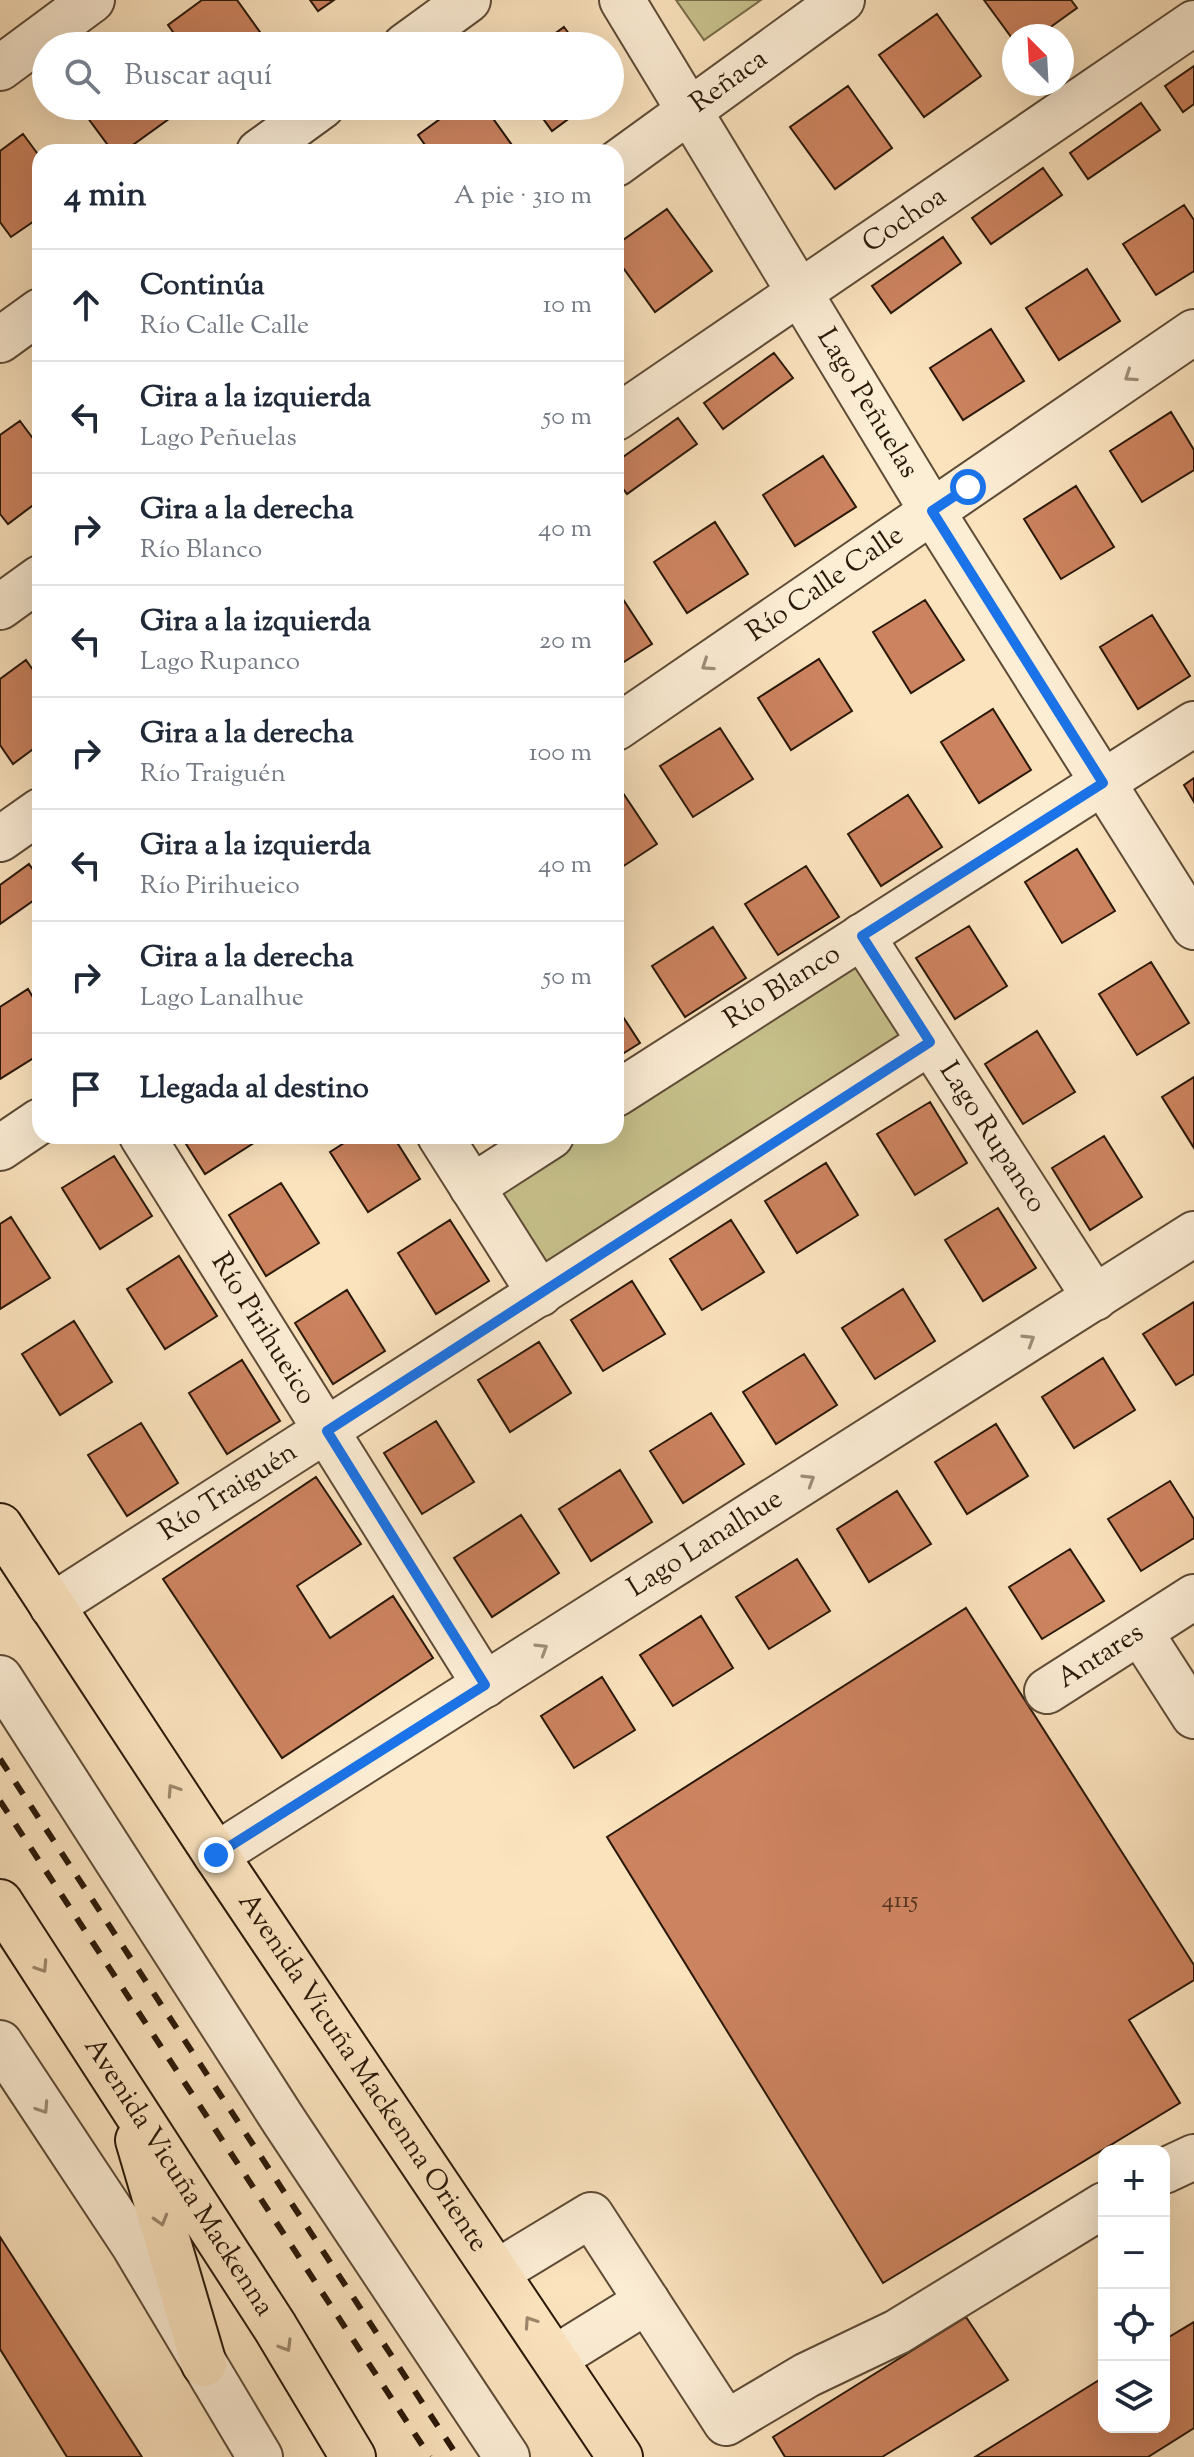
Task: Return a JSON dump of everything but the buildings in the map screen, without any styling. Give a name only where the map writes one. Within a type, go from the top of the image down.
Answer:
[{"type":"main road","name":"Avenida Vicuña Mackenna Oriente","points":[[0,1526],[216,1855],[620,2457]]},
{"type":"main road","name":"Avenida Vicuña Mackenna","points":[[0,1902],[275,2327],[353,2457]]},
{"type":"main road","points":[[123,2092],[204,2364]]},
{"type":"street","points":[[49,32],[92,0]]},
{"type":"street","points":[[424,32],[468,0]]},
{"type":"street","name":"Lago Peñuelas","points":[[622,0],[932,511],[1194,927]]},
{"type":"street","name":"Reñaca","points":[[624,158],[842,0]]},
{"type":"street","name":"Cochoa","points":[[624,413],[1194,23]]},
{"type":"street","points":[[0,68],[32,44]]},
{"type":"street","points":[[270,144],[303,120]]},
{"type":"street","points":[[0,340],[32,317]]},
{"type":"street","name":"Río Calle Calle","points":[[624,723],[1194,332]]},
{"type":"street","points":[[0,607],[32,584]]},
{"type":"street","name":"Río Blanco","points":[[624,1089],[1194,724]]},
{"type":"street","points":[[0,839],[32,817]]},
{"type":"street","name":"Lago Rupanco","points":[[862,936],[1095,1298]]},
{"type":"street","name":"Río Traiguén","points":[[52,1606],[930,1042]]},
{"type":"street","points":[[0,1148],[32,1126]]},
{"type":"street","name":"Río Pirihueico","points":[[147,1144],[485,1685]]},
{"type":"street","points":[[445,1144],[540,1294]]},
{"type":"street","points":[[472,1187],[539,1144]]},
{"type":"street","name":"Lago Lanalhue","points":[[216,1855],[1194,1234]]},
{"type":"street","name":"Antares","points":[[1047,1691],[1194,1597]]},
{"type":"street","points":[[1140,1632],[1194,1716]]},
{"type":"street","points":[[0,1678],[284,2121],[507,2457]]},
{"type":"street","points":[[0,2043],[133,2244],[260,2457]]},
{"type":"street","points":[[1170,2168],[1194,2157]]},
{"type":"street","points":[[497,2272],[591,2215],[726,2423],[807,2375],[897,2332],[1098,2209]]},
{"type":"street","points":[[555,2358],[647,2301]]},
{"type":"shaded area","points":[[676,0],[761,0],[704,40]]},
{"type":"shaded area","points":[[857,960],[913,1041],[549,1280],[495,1193],[571,1144],[624,1144],[624,1110]]},
{"type":"railway","points":[[0,1759],[458,2457]]},
{"type":"railway","points":[[0,1801],[430,2457]]},
{"type":"route","points":[[216,1855],[485,1685],[327,1431],[930,1042],[862,936],[1103,783],[932,511],[968,487]]}]
